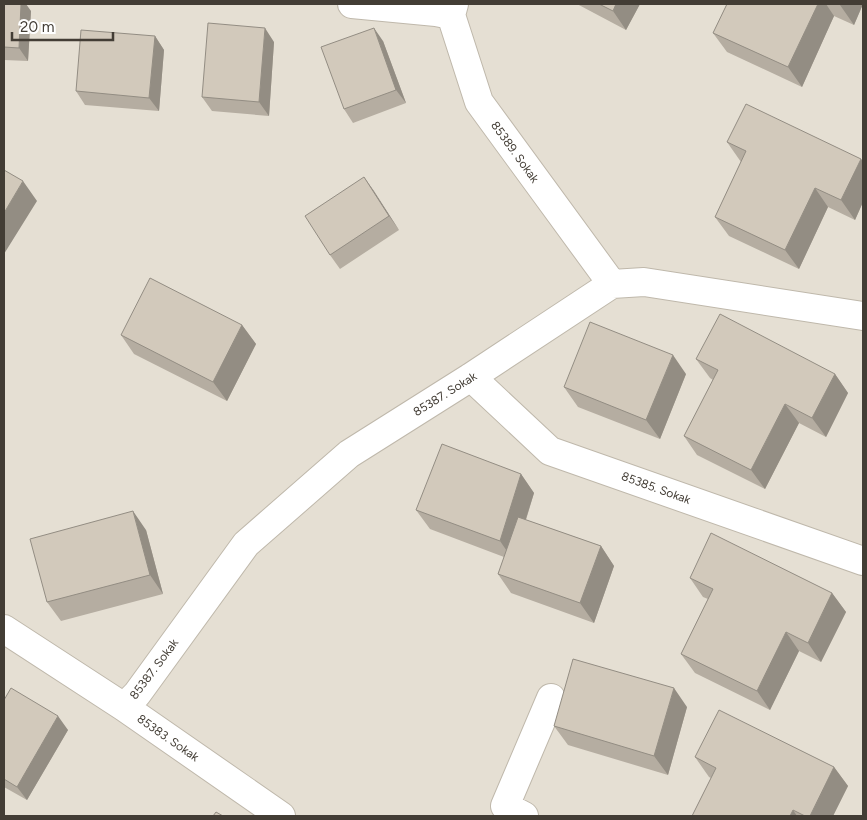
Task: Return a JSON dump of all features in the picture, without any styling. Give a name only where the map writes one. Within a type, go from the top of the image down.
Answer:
[{"type":"street","points":[[352,4],[436,12],[453,9]]},
{"type":"street","name":"85389. Sokak","points":[[453,9],[479,102],[612,284]]},
{"type":"street","points":[[612,284],[644,282],[863,316]]},
{"type":"street","name":"85387. Sokak","points":[[124,707],[136,694],[246,544],[349,454],[471,378],[612,284]]},
{"type":"street","name":"85385. Sokak","points":[[471,378],[550,451],[863,562]]},
{"type":"street","name":"85383. Sokak","points":[[4,629],[124,707],[280,816]]},
{"type":"street","points":[[524,816],[505,806],[551,698]]},
{"type":"shaded area","points":[[4,4],[863,4],[863,816],[4,816]]},
{"type":"building","points":[[4,4],[21,4],[19,48],[4,47]]},
{"type":"building","points":[[599,4],[616,4],[613,11]]},
{"type":"building","points":[[727,4],[818,4],[788,67],[713,33]]},
{"type":"building","points":[[208,23],[265,28],[259,102],[202,97]]},
{"type":"building","points":[[374,28],[396,90],[344,109],[321,47]]},
{"type":"building","points":[[81,30],[155,36],[149,98],[76,91]]},
{"type":"building","points":[[746,104],[861,159],[841,200],[815,188],[785,250],[715,217],[746,151],[727,142]]},
{"type":"building","points":[[4,170],[23,181],[4,213]]},
{"type":"building","points":[[364,177],[389,216],[330,255],[305,216]]},
{"type":"building","points":[[150,278],[242,325],[213,382],[121,335]]},
{"type":"building","points":[[720,314],[835,374],[812,418],[785,404],[751,470],[684,436],[718,370],[696,359]]},
{"type":"building","points":[[590,322],[673,355],[646,420],[564,387]]},
{"type":"building","points":[[442,444],[521,474],[500,541],[416,510]]},
{"type":"building","points":[[133,511],[150,575],[47,602],[30,539]]},
{"type":"building","points":[[518,517],[601,546],[580,603],[498,574]]},
{"type":"building","points":[[711,533],[832,593],[808,643],[786,632],[757,691],[681,654],[713,589],[690,578]]},
{"type":"building","points":[[573,659],[674,688],[654,756],[554,726]]},
{"type":"building","points":[[11,688],[58,716],[17,787],[4,779],[4,700]]},
{"type":"building","points":[[719,710],[834,767],[810,816],[805,816],[793,810],[790,816],[692,816],[716,768],[695,757]]},
{"type":"building","points":[[216,812],[223,816],[213,816]]}]
